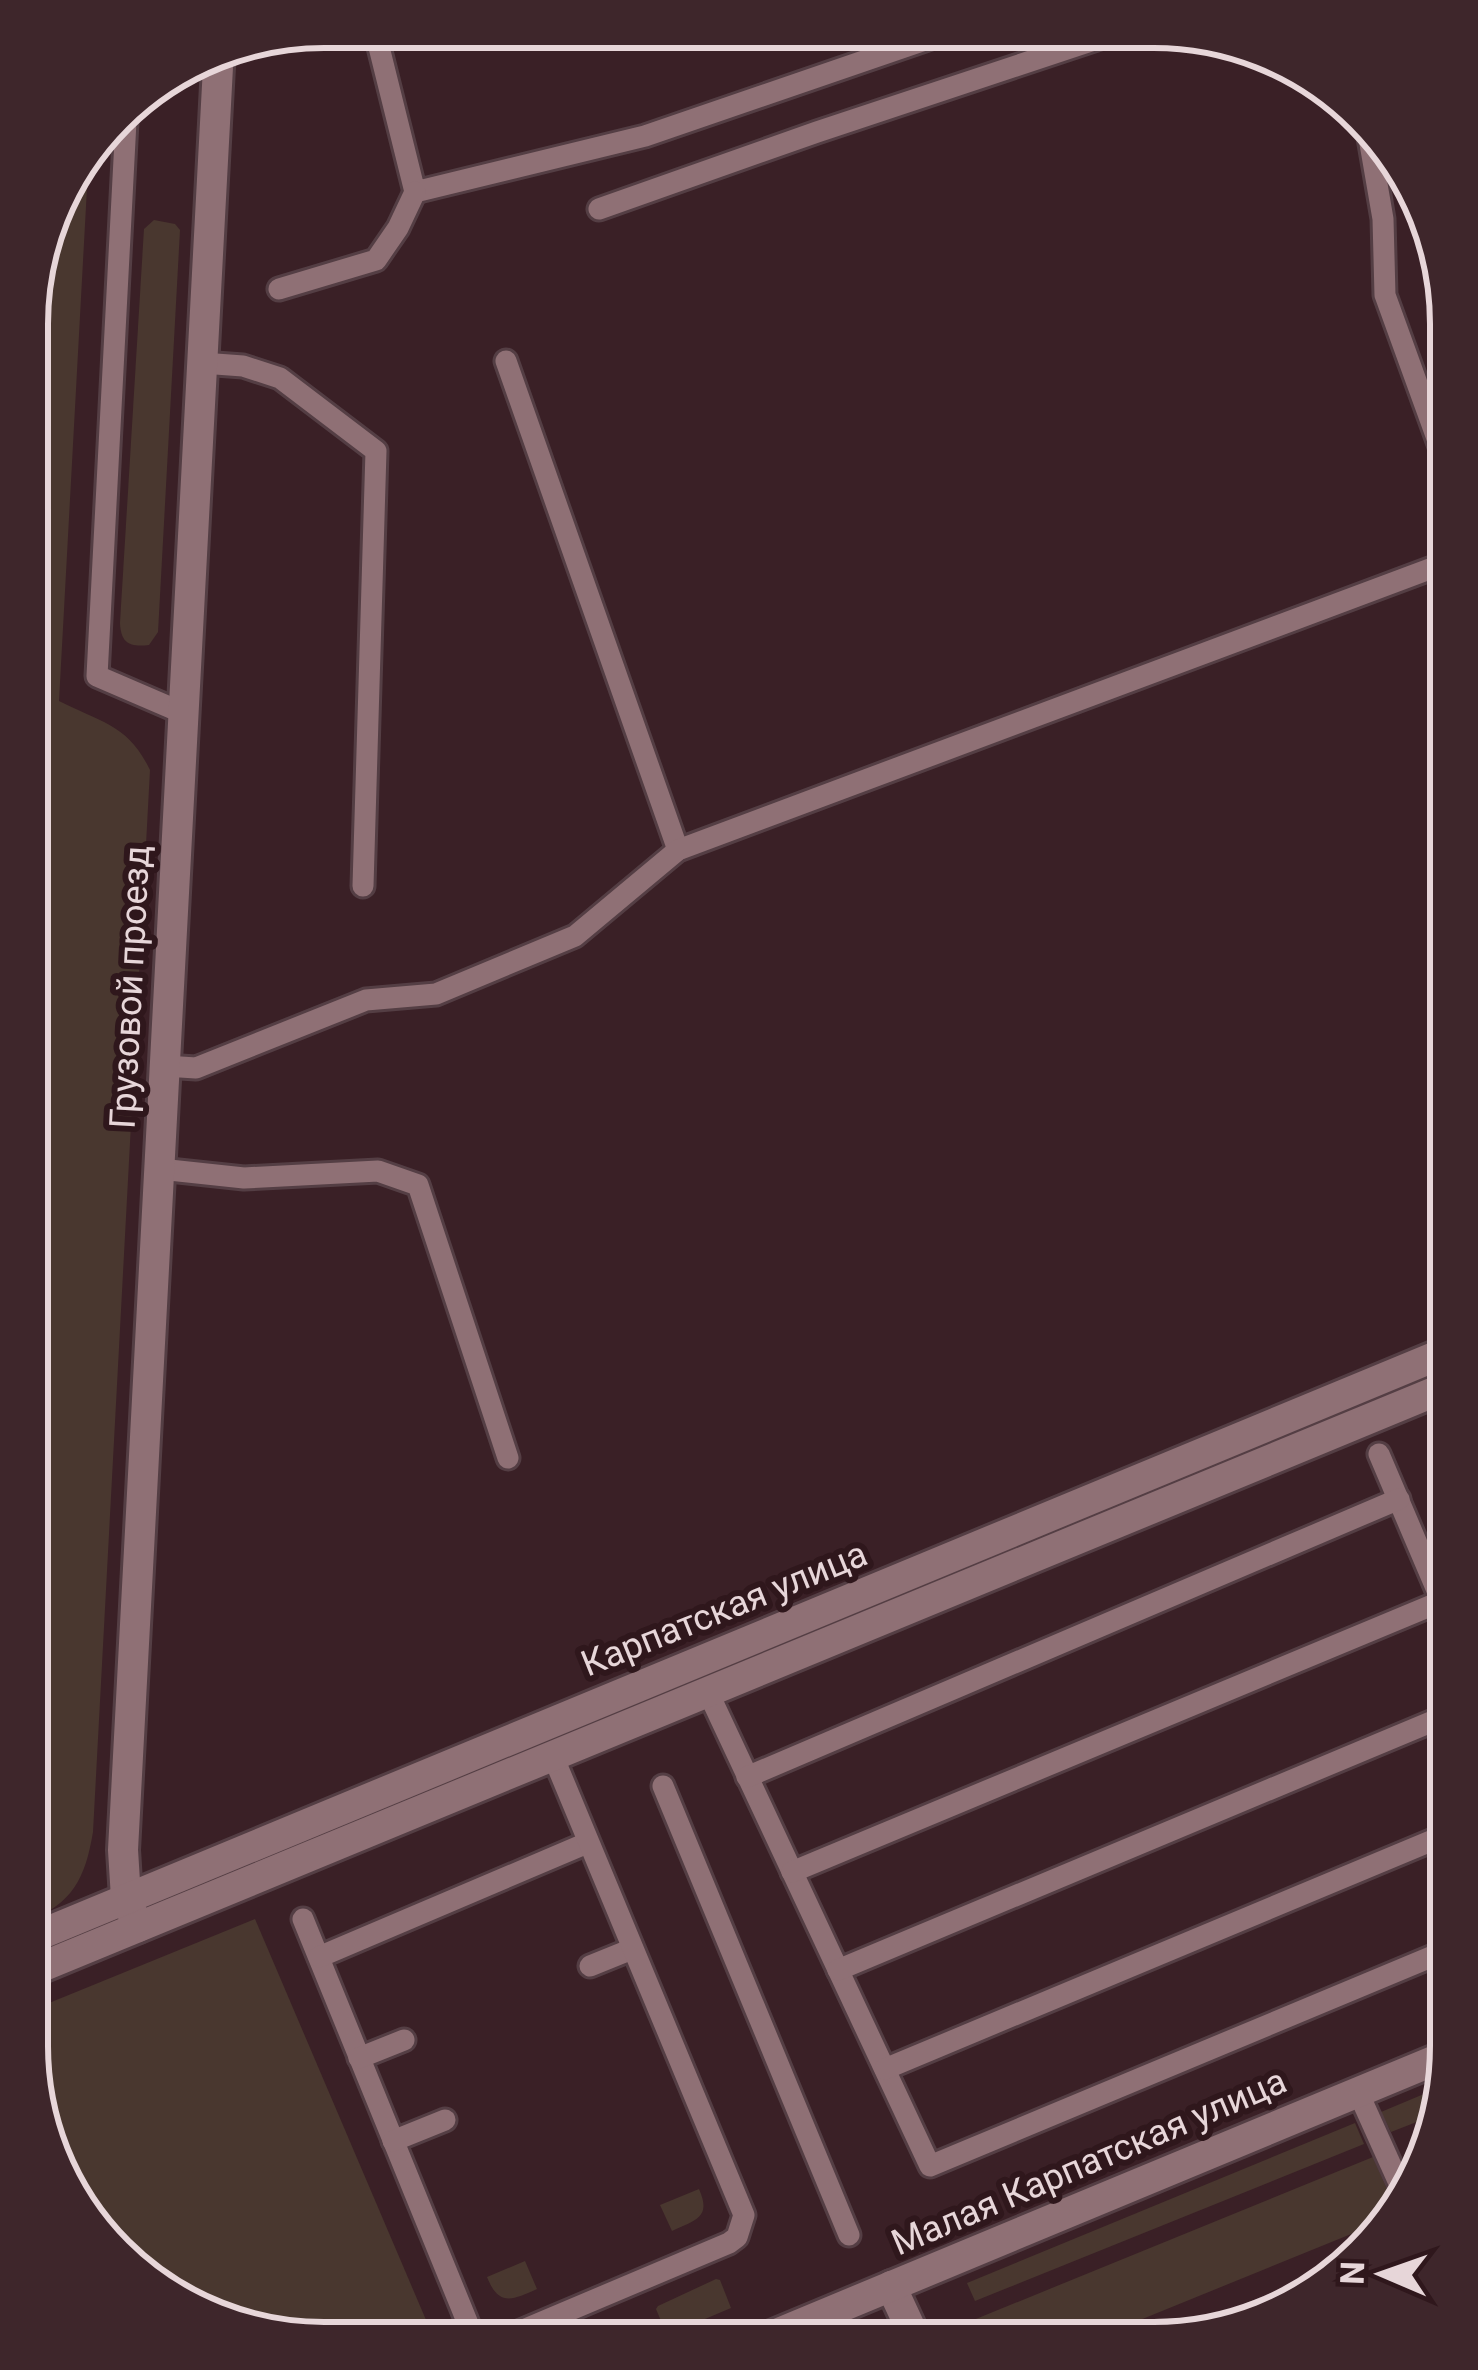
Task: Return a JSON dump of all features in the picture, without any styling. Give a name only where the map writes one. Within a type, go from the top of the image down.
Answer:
[{"type":"street","name":"Грузовой проезд","points":[[132,1913],[123,1850],[218,70]]},
{"type":"street","name":"Карпатская улица","points":[[48,1961],[132,1913],[1429,1359]]},
{"type":"street","name":"Карпатская улица","points":[[48,1935],[132,1913],[553,1756],[1429,1394]]},
{"type":"street","name":"Малая Карпатская улица","points":[[804,2322],[1429,2063]]},
{"type":"street","points":[[890,2286],[907,2322]]},
{"type":"lane","points":[[279,289],[376,260],[415,192],[379,48]]},
{"type":"lane","points":[[415,192],[644,136],[901,48]]},
{"type":"lane","points":[[599,209],[1070,48]]},
{"type":"lane","points":[[125,133],[97,676],[183,713]]},
{"type":"lane","points":[[1372,155],[1383,220],[1385,295],[1430,419]]},
{"type":"lane","points":[[506,362],[678,850]]},
{"type":"lane","points":[[202,363],[243,366],[280,378],[376,452],[363,886]]},
{"type":"lane","points":[[166,1066],[196,1068],[366,1000],[436,994],[575,936],[678,850],[1430,569]]},
{"type":"lane","points":[[160,1169],[244,1178],[378,1171],[418,1185],[508,1458]]},
{"type":"lane","points":[[1379,1454],[1429,1571]]},
{"type":"lane","points":[[747,1777],[1399,1499]]},
{"type":"lane","points":[[792,1872],[1429,1618]]},
{"type":"lane","points":[[708,1691],[931,2166],[1429,1958]]},
{"type":"lane","points":[[838,1970],[1429,1723]]},
{"type":"lane","points":[[542,2322],[729,2243],[744,2216],[553,1756]]},
{"type":"lane","points":[[663,1786],[849,2235]]},
{"type":"lane","points":[[885,2069],[1429,1841]]},
{"type":"lane","points":[[319,1957],[587,1843]]},
{"type":"lane","points":[[303,1919],[467,2322]]},
{"type":"lane","points":[[590,1966],[632,1949]]},
{"type":"lane","points":[[359,2058],[404,2040]]},
{"type":"lane","points":[[1358,2092],[1396,2177]]},
{"type":"lane","points":[[393,2141],[445,2120]]},
{"type":"shaded area","points":[[87,183],[59,701],[122,733],[150,770],[93,1832],[81,1876],[48,1912],[48,324],[57,253]]},
{"type":"shaded area","points":[[154,220],[175,224],[180,230],[158,632],[149,645],[137,645],[125,640],[120,623],[144,229]]},
{"type":"shaded area","points":[[255,1919],[427,2322],[324,2322],[253,2313],[186,2285],[156,2265],[105,2214],[69,2151],[53,2100],[48,2003]]},
{"type":"shaded area","points":[[1426,2093],[1419,2121],[1391,2132],[1381,2112]]},
{"type":"shaded area","points":[[1355,2123],[1364,2144],[975,2301],[967,2283]]},
{"type":"shaded area","points":[[1373,2157],[1388,2192],[1373,2214],[1322,2214],[1322,2246],[1135,2322],[969,2322]]},
{"type":"shaded area","points":[[699,2189],[702,2212],[672,2231],[660,2205]]},
{"type":"shaded area","points":[[525,2261],[537,2289],[513,2298],[496,2293],[487,2277]]},
{"type":"shaded area","points":[[716,2279],[731,2308],[698,2322],[662,2322],[658,2306]]}]
